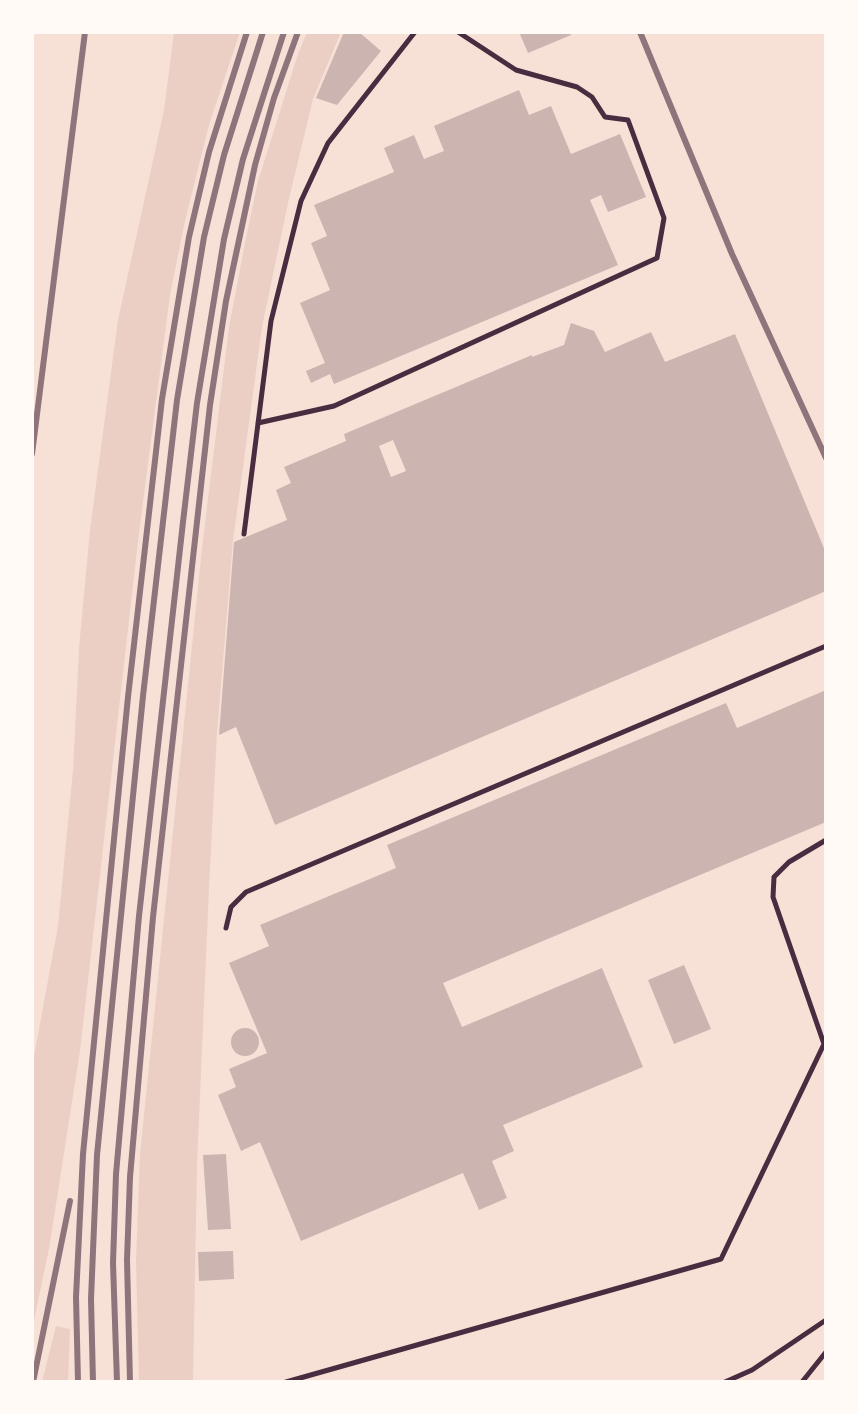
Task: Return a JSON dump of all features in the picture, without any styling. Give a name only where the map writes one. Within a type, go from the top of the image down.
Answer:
[{"type":"lane","points":[[244,534],[271,321],[286,253],[309,181],[328,143],[415,32]]},
{"type":"lane","points":[[258,423],[334,406],[657,258],[664,218],[628,120],[605,117],[592,97],[577,87],[516,70],[458,32]]},
{"type":"lane","points":[[226,928],[231,907],[246,892],[826,646]]},
{"type":"lane","points":[[286,1382],[721,1259],[825,1045],[773,897],[774,877],[789,862],[826,840]]},
{"type":"lane","points":[[725,1382],[752,1370],[826,1320]]},
{"type":"lane","points":[[802,1382],[826,1352]]},
{"type":"shaded area","points":[[174,32],[240,32],[209,125],[170,295],[138,541],[80,1051],[49,1249],[32,1330],[32,1067],[58,926],[90,530],[118,320],[164,110]]},
{"type":"shaded area","points":[[307,32],[341,32],[313,99],[288,203],[262,327],[233,541],[217,733],[209,888],[197,1165],[193,1382],[139,1382],[136,1261],[140,1154],[202,548],[229,327],[258,181]]},
{"type":"shaded area","points":[[56,1326],[70,1329],[68,1382],[42,1382]]},
{"type":"building","points":[[344,32],[359,32],[381,51],[337,105],[316,98]]},
{"type":"building","points":[[519,32],[570,32],[571,35],[528,53]]},
{"type":"building","points":[[519,90],[529,115],[551,106],[571,154],[620,134],[646,197],[608,212],[601,195],[590,200],[618,265],[334,384],[330,374],[311,383],[306,371],[325,363],[300,303],[330,290],[311,243],[327,236],[314,205],[394,172],[384,148],[414,135],[424,159],[444,151],[434,126]]},
{"type":"building","points":[[571,323],[594,331],[605,352],[651,332],[665,362],[735,334],[826,553],[826,591],[275,825],[236,727],[219,735],[234,542],[287,520],[276,490],[291,483],[284,467],[346,441],[344,434],[532,355],[564,345]],"holes":[[[393,440],[406,471],[391,477],[379,446]]]},
{"type":"building","points":[[826,690],[826,822],[443,983],[462,1027],[602,968],[643,1067],[503,1125],[514,1151],[492,1161],[507,1198],[479,1210],[463,1173],[301,1241],[260,1142],[241,1151],[218,1095],[236,1087],[229,1069],[267,1053],[229,963],[269,946],[260,925],[396,868],[387,845],[726,703],[737,728]]},
{"type":"building","points":[[684,965],[711,1029],[674,1044],[648,980]]},
{"type":"building","points":[[245,1028],[255,1032],[259,1042],[255,1052],[245,1056],[235,1052],[231,1042],[235,1032]]},
{"type":"building","points":[[226,1154],[231,1229],[208,1230],[203,1155]]},
{"type":"building","points":[[233,1251],[234,1279],[199,1281],[198,1252]]},
{"type":"railway","points":[[32,454],[85,32]]},
{"type":"railway","points":[[78,1382],[76,1297],[83,1154],[128,697],[162,399],[189,237],[209,152],[247,32]]},
{"type":"railway","points":[[93,1382],[91,1299],[97,1155],[143,696],[177,400],[204,237],[224,155],[263,32]]},
{"type":"railway","points":[[117,1382],[113,1263],[116,1174],[139,916],[197,403],[224,239],[243,159],[284,32]]},
{"type":"railway","points":[[130,1382],[127,1260],[130,1177],[153,917],[210,405],[226,301],[255,165],[274,98],[298,32]]},
{"type":"railway","points":[[640,32],[732,254],[826,458]]},
{"type":"railway","points":[[33,1382],[70,1201]]}]
